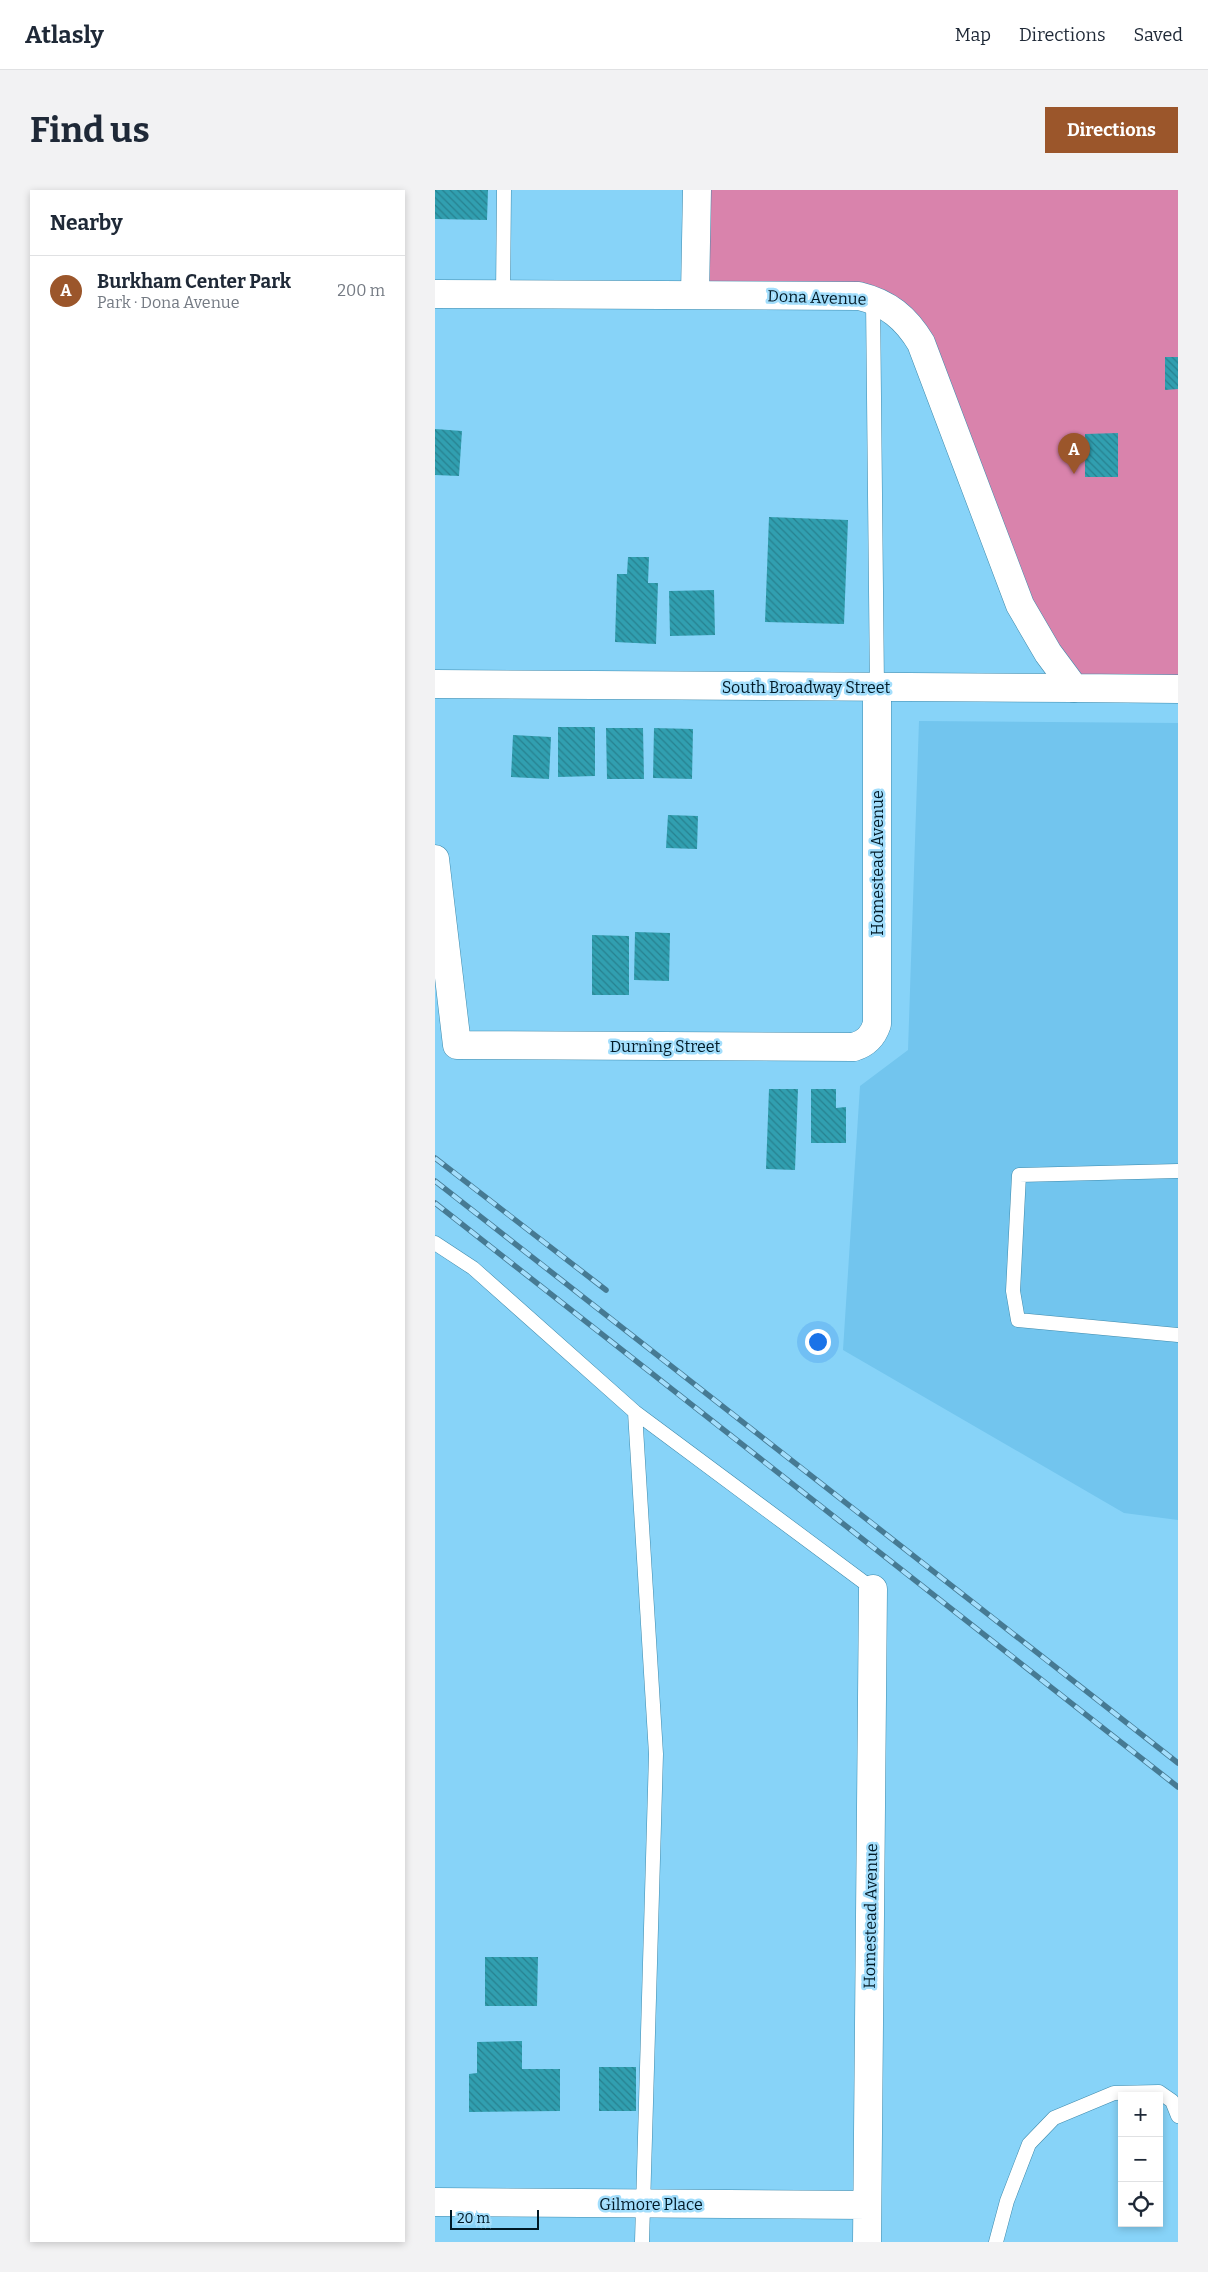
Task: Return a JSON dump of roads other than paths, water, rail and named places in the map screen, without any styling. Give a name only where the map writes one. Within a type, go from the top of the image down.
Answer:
[{"type":"street","points":[[695,294],[697,190]]},
{"type":"street","name":"Dona Avenue","points":[[435,294],[859,296],[887,306],[909,324],[921,343],[1020,605],[1048,653],[1074,688]]},
{"type":"street","name":"South Broadway Street","points":[[435,684],[1178,689]]},
{"type":"street","name":"Homestead Avenue","points":[[871,1037],[877,1024],[877,687]]},
{"type":"street","name":"Durning Street","points":[[435,859],[457,1045],[854,1046],[863,1044],[871,1037]]},
{"type":"street","name":"Homestead Avenue","points":[[867,2242],[873,1589]]},
{"type":"street","name":"Gilmore Place","points":[[435,2202],[867,2205]]},
{"type":"lane","points":[[503,295],[504,190]]},
{"type":"lane","points":[[873,300],[877,687]]},
{"type":"lane","points":[[1178,1171],[1019,1175],[1013,1291],[1018,1320],[1178,1335]]},
{"type":"lane","points":[[435,1243],[473,1268],[635,1412],[873,1589]]},
{"type":"lane","points":[[635,1412],[656,1754],[642,2242]]},
{"type":"lane","points":[[996,2242],[1007,2202],[1029,2144],[1054,2118],[1114,2093],[1159,2092],[1172,2101],[1178,2116]]},
{"type":"railway","points":[[435,1158],[606,1290]]},
{"type":"railway","points":[[435,1181],[1178,1763]]},
{"type":"railway","points":[[435,1203],[1178,1787]]},
{"type":"place","name":"Burkham Center Park","points":[[1074,474]]}]
